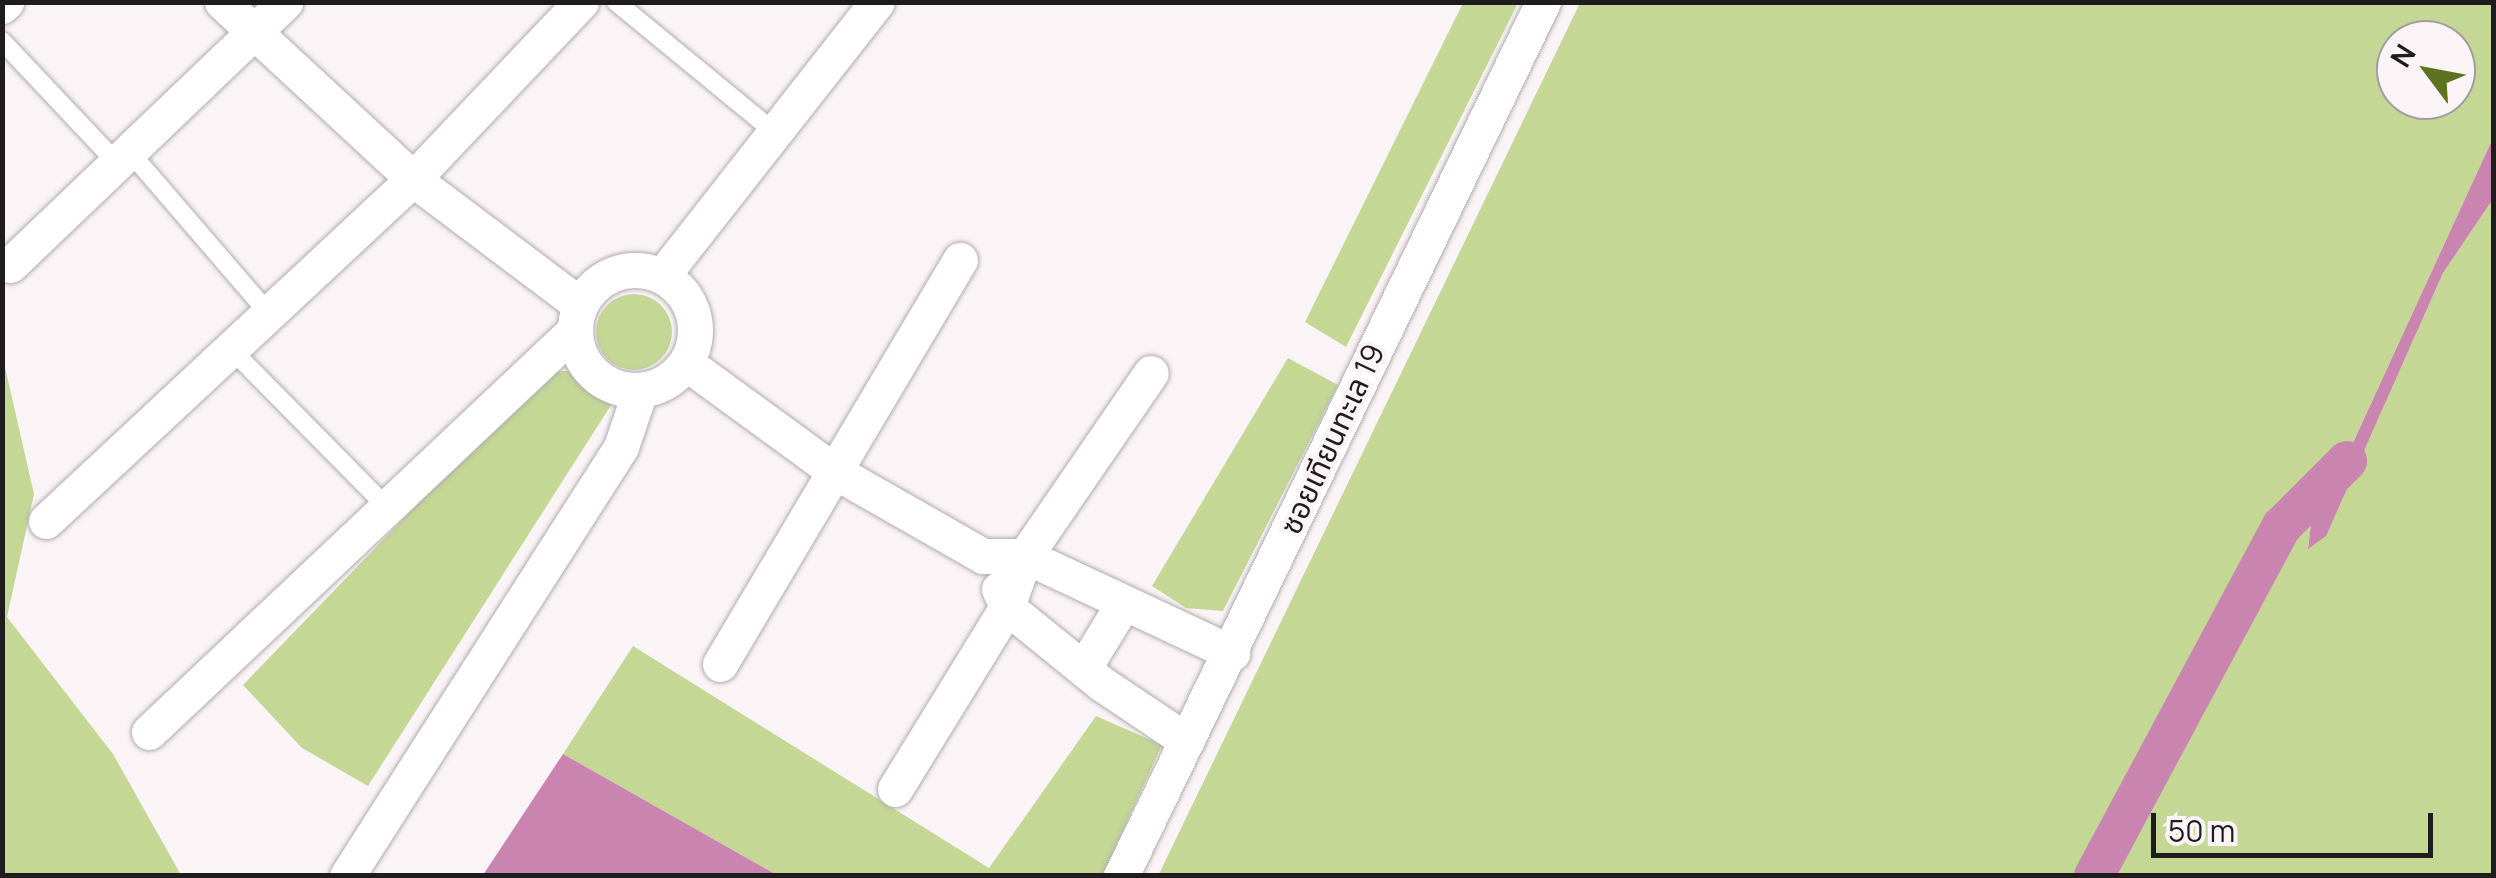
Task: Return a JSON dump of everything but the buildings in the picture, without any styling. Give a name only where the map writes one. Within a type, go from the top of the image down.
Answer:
[{"type":"street","points":[[222,2],[252,35],[413,179],[578,317],[594,374],[640,391]]},
{"type":"street","points":[[10,265],[286,2]]},
{"type":"street","points":[[46,522],[413,179],[581,2]]},
{"type":"street","points":[[662,276],[877,2]]},
{"type":"street","name":"ซอยเทียนทะเล 19","points":[[1120,876],[1544,2]]},
{"type":"street","points":[[720,664],[960,260]]},
{"type":"street","points":[[149,732],[387,507],[625,270],[662,276],[679,288],[695,324],[686,363],[640,391],[621,447],[346,876]]},
{"type":"street","points":[[686,363],[834,471],[983,556],[1025,556],[1121,607],[1232,652]]},
{"type":"street","points":[[894,789],[1007,607],[1025,556],[1150,372]]},
{"type":"street","points":[[983,556],[1007,607],[1187,742]]},
{"type":"street","points":[[1085,666],[1121,607]]},
{"type":"lane","points":[[616,2],[773,132]]},
{"type":"lane","points":[[2,41],[123,158],[269,314]]},
{"type":"lane","points":[[231,349],[387,507]]},
{"type":"green space","points":[[1463,3],[1518,3],[1346,347],[1305,322]]},
{"type":"green space","points":[[1580,3],[2493,3],[2493,138],[2346,458],[2315,498],[2308,547],[2326,535],[2443,273],[2493,199],[2493,875],[1158,876]]},
{"type":"green space","points":[[634,294],[661,305],[672,332],[661,359],[634,370],[607,359],[596,332],[607,305]]},
{"type":"green space","points":[[2,354],[34,494],[7,617],[113,754],[181,875],[3,875]]},
{"type":"green space","points":[[1288,358],[1338,385],[1223,611],[1186,608],[1152,586]]},
{"type":"green space","points":[[546,371],[568,371],[613,402],[368,786],[302,748],[243,685]]},
{"type":"green space","points":[[633,646],[989,868],[1096,716],[1162,745],[1102,876],[777,875],[563,754]]},
{"type":"shaded area","points":[[2493,138],[2493,199],[2443,273],[2326,536],[2308,549],[2314,498],[2299,488],[2346,458]]},
{"type":"shaded area","points":[[563,754],[777,875],[483,875]]},
{"type":"waterway","points":[[2094,876],[2282,526],[2347,461]]}]
